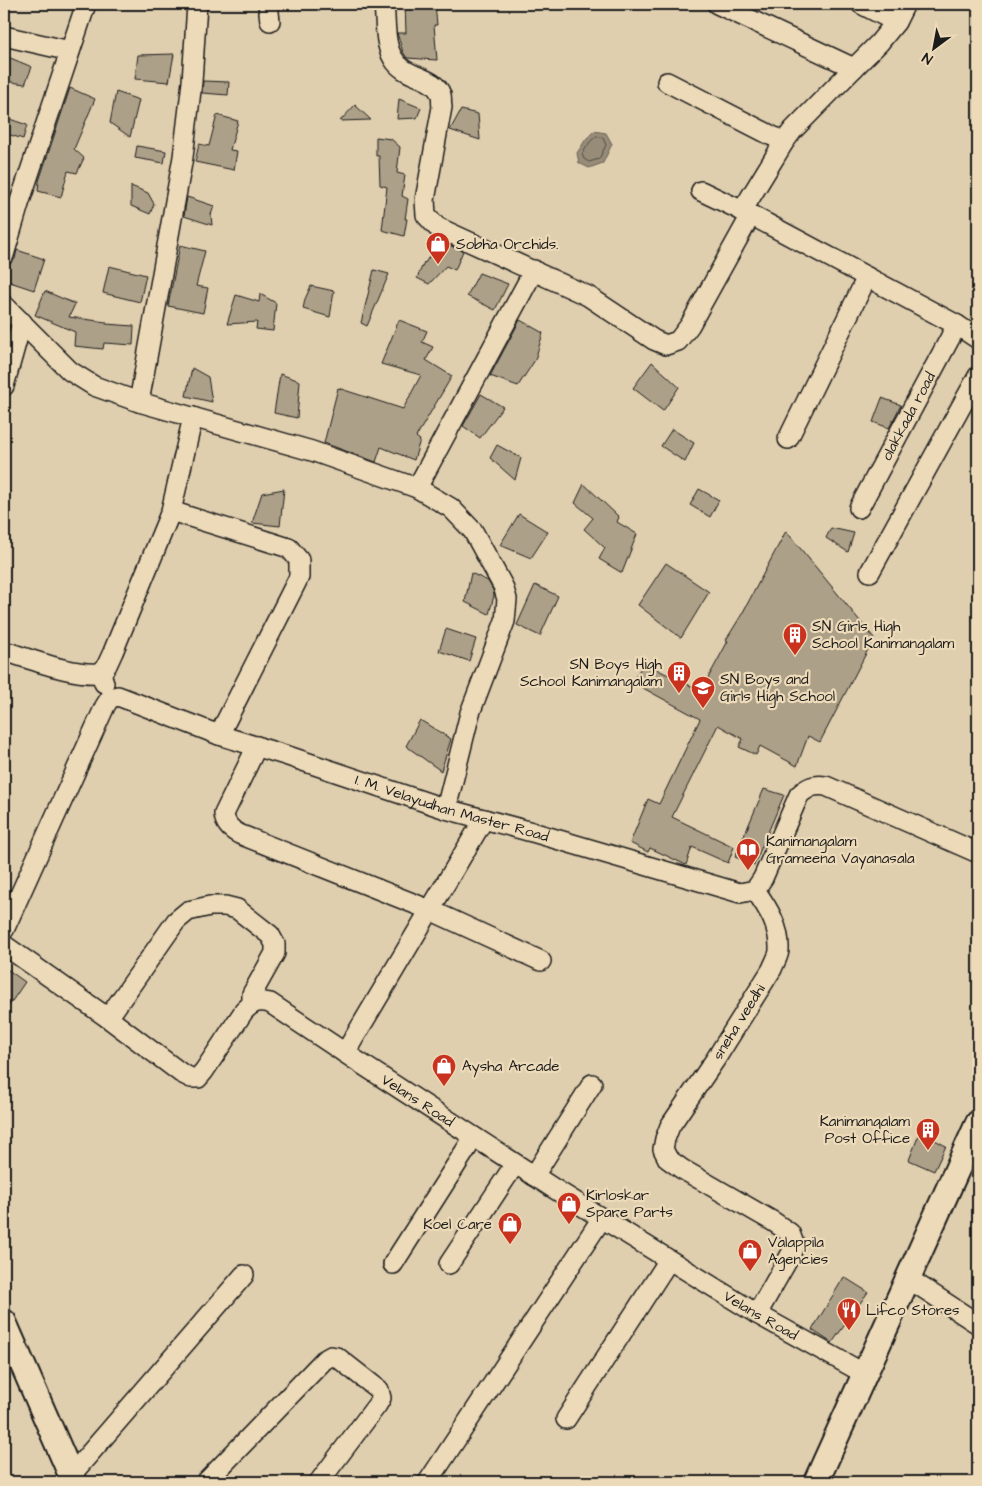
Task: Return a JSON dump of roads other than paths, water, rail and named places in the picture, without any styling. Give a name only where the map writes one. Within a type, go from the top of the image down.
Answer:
[{"type":"main road","points":[[816,1482],[978,1123]]},
{"type":"main road","points":[[4,1322],[70,1480]]},
{"type":"street","points":[[4,255],[18,204],[86,4]]},
{"type":"street","points":[[139,402],[183,157],[192,82],[197,4]]},
{"type":"street","points":[[384,4],[388,46],[392,58],[401,70],[433,83],[441,95],[442,107],[425,200],[426,215],[436,226],[588,296],[654,340],[666,345],[678,341],[690,325],[784,142],[793,130],[879,43],[896,22],[905,4]]},
{"type":"street","points":[[717,4],[854,68]]},
{"type":"street","points":[[861,4],[896,22]]},
{"type":"street","points":[[4,36],[70,51]]},
{"type":"street","points":[[667,82],[784,142]]},
{"type":"street","points":[[701,191],[747,213],[957,324],[978,339]]},
{"type":"street","points":[[417,488],[534,270]]},
{"type":"street","points":[[788,439],[867,277]]},
{"type":"street","points":[[4,304],[70,371],[94,386],[139,402],[312,451],[417,488],[451,508],[473,532],[503,586],[507,598],[506,621],[470,714],[446,809]]},
{"type":"street","points":[[4,386],[22,322]]},
{"type":"street","name":"olakkada road","points":[[859,508],[957,324]]},
{"type":"street","points":[[870,572],[978,376]]},
{"type":"street","points":[[4,651],[75,671],[92,674],[101,673],[113,652],[171,511],[192,417]]},
{"type":"street","points":[[171,511],[289,548],[299,560],[299,577],[219,736]]},
{"type":"street","points":[[4,930],[110,698],[101,673]]},
{"type":"street","name":"I. M. Velayudhan Master Road","points":[[110,698],[118,696],[219,736],[257,746],[446,809],[740,893],[755,890]]},
{"type":"street","points":[[257,746],[224,814],[225,822],[232,830],[430,910],[541,961]]},
{"type":"street","points":[[755,890],[763,878],[799,795],[807,788],[816,784],[826,786],[978,853]]},
{"type":"street","points":[[345,1053],[484,819]]},
{"type":"street","name":"sneha veedhi","points":[[755,890],[770,911],[778,937],[779,952],[772,969],[716,1060],[670,1126],[664,1139],[663,1149],[668,1159],[682,1169],[790,1233],[794,1244],[791,1254],[757,1314]]},
{"type":"street","points":[[4,945],[108,1018],[181,1073],[192,1078],[198,1078],[244,1011],[252,1003],[252,994],[275,953],[275,944],[270,935],[237,909],[225,906],[210,906],[188,911],[176,921],[108,1018]]},
{"type":"street","name":"Velans Road","points":[[252,1003],[260,1001],[270,1003],[534,1176],[757,1314],[865,1374]]},
{"type":"street","points":[[534,1176],[592,1084]]},
{"type":"street","points":[[393,1264],[474,1137]]},
{"type":"street","points":[[449,1264],[515,1164]]},
{"type":"street","points":[[428,1482],[602,1218]]},
{"type":"street","points":[[566,1419],[669,1260]]},
{"type":"street","points":[[70,1480],[244,1275]]},
{"type":"street","points":[[908,1279],[978,1324]]},
{"type":"street","points":[[206,1482],[324,1360],[331,1356],[337,1357],[379,1390],[381,1398],[378,1405],[319,1482]]},
{"type":"water","points":[[594,131],[606,133],[612,144],[603,163],[589,168],[579,163],[577,153]]},
{"type":"place","name":"Sobha Orchids.","points":[[438,265]]},
{"type":"place","name":"SN Girls High School Kanimangalam","points":[[795,656]]},
{"type":"place","name":"SN Boys High School Kanimangalam","points":[[679,694]]},
{"type":"place","name":"SN Boys and Girls High School","points":[[703,709]]},
{"type":"place","name":"Kanimangalam Grameena Vayanasala","points":[[748,871]]},
{"type":"place","name":"Aysha Arcade","points":[[444,1087]]},
{"type":"place","name":"Kanimangalam Post Office","points":[[928,1151]]},
{"type":"place","name":"Kirloskar Spare Parts","points":[[569,1225]]},
{"type":"place","name":"Koel Care","points":[[510,1245]]},
{"type":"place","name":"Valappila Agencies","points":[[750,1272]]},
{"type":"place","name":"Lifco Stores","points":[[849,1331]]}]
